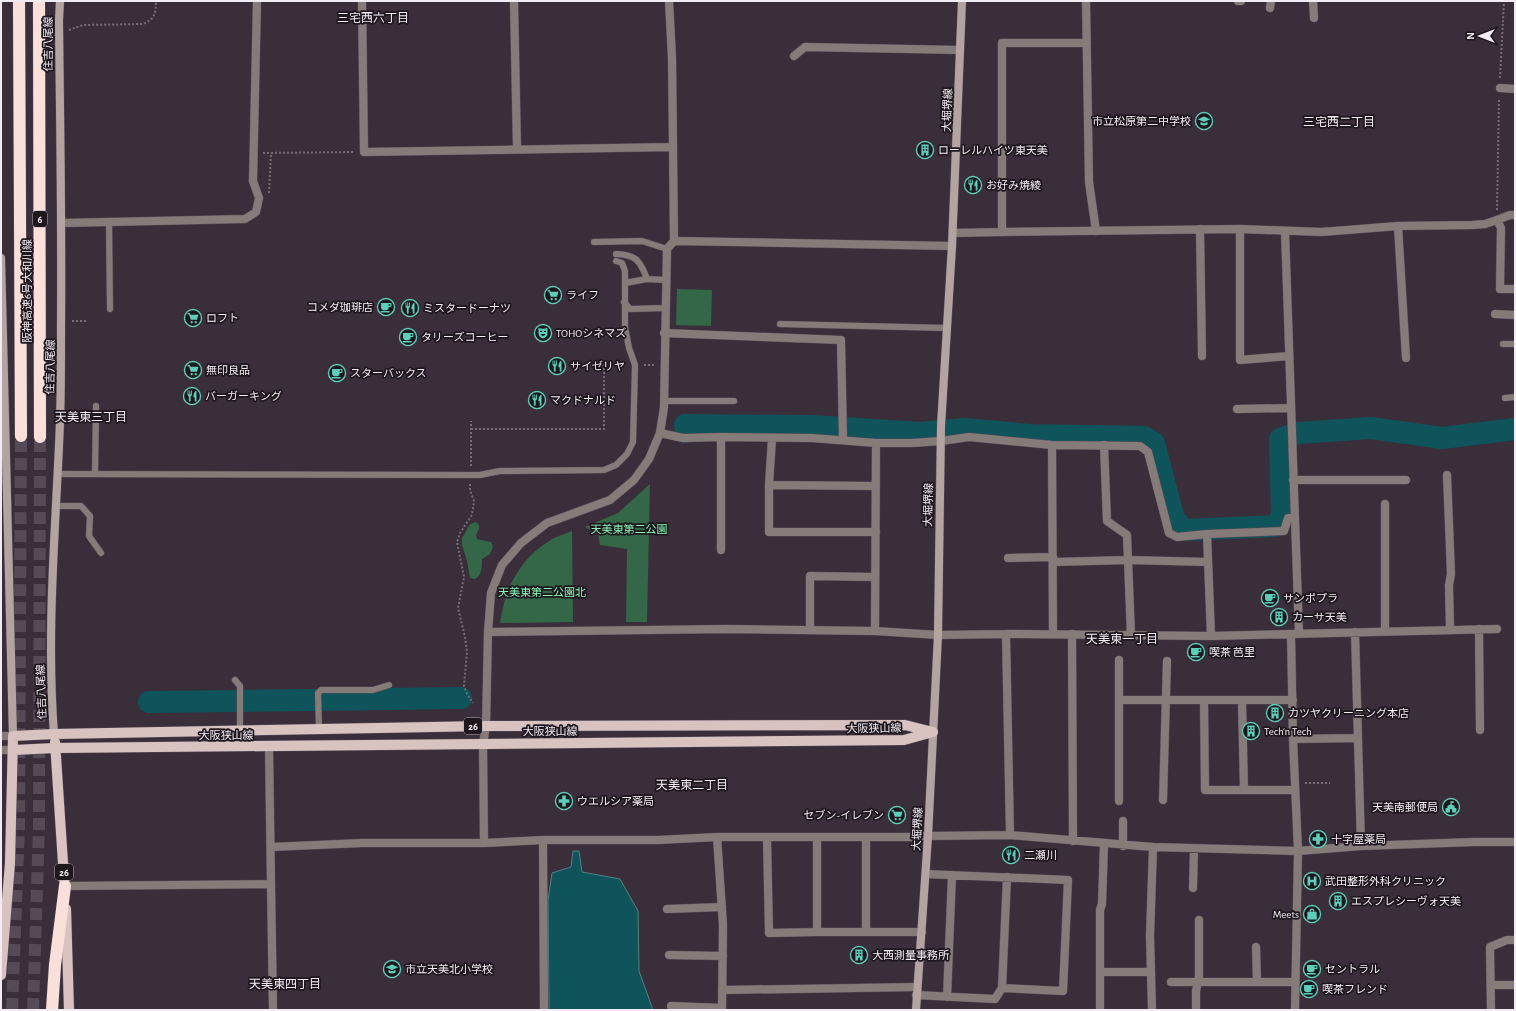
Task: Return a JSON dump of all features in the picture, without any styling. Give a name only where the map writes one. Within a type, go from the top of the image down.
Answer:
[{"type":"highway","name":"阪神高速6号大和川線","points":[[19,1],[21,436]]},
{"type":"highway","name":"阪神高速6号大和川線","points":[[39,1],[40,436]]},
{"type":"highway","points":[[52,1010],[55,965],[65,886]]},
{"type":"main road","name":"住吉八尾線","points":[[54,734],[51,645],[60,421],[62,222],[59,34],[60,1]]},
{"type":"main road","name":"大堀堺線","points":[[916,1010],[926,874],[938,635],[941,426],[953,233],[962,1]]},
{"type":"main road","points":[[1,258],[3,434],[14,750],[9,870],[1,975]]},
{"type":"main road","name":"大阪狭山線","points":[[13,736],[486,726],[905,725],[933,732]]},
{"type":"main road","name":"大阪狭山線","points":[[14,750],[55,748],[904,740],[933,732]]},
{"type":"main road","name":"26","points":[[54,734],[65,886],[69,1010]]},
{"type":"street","points":[[62,222],[245,219],[256,212],[259,198],[253,181],[257,1]]},
{"type":"street","points":[[362,1],[364,152],[674,147]]},
{"type":"street","points":[[514,1],[516,149]]},
{"type":"street","points":[[484,843],[482,744],[486,726],[488,632],[491,593],[502,565],[521,543],[547,523],[610,500],[634,480],[649,459],[660,433],[664,401],[664,333],[667,249],[674,241],[674,147],[669,1]]},
{"type":"street","points":[[1086,1],[1089,182],[1096,231]]},
{"type":"street","points":[[1313,1],[1314,18]]},
{"type":"street","points":[[1002,232],[1002,43],[1086,43]]},
{"type":"street","points":[[794,56],[804,47],[960,50]]},
{"type":"street","points":[[1500,88],[1515,89]]},
{"type":"street","points":[[953,233],[1200,229],[1321,232],[1398,226],[1485,224],[1510,215],[1515,215]]},
{"type":"street","points":[[1497,220],[1501,228],[1500,289],[1515,290]]},
{"type":"street","points":[[1398,226],[1406,358]]},
{"type":"street","points":[[1200,229],[1202,356]]},
{"type":"street","points":[[1240,229],[1240,360],[1289,356]]},
{"type":"street","points":[[1285,231],[1295,518],[1293,740],[1298,851],[1295,1010]]},
{"type":"street","points":[[674,241],[952,246]]},
{"type":"street","points":[[1495,314],[1515,315]]},
{"type":"street","points":[[664,333],[841,340],[843,440]]},
{"type":"street","points":[[1237,409],[1290,408]]},
{"type":"street","points":[[660,433],[683,438],[812,438],[876,443],[912,443],[941,438],[969,436],[1052,445],[1140,446],[1148,452],[1169,532],[1177,537],[1207,534],[1284,531],[1288,518],[1295,518]]},
{"type":"street","points":[[721,437],[721,550]]},
{"type":"street","points":[[772,439],[769,485],[769,532],[876,532]]},
{"type":"street","points":[[875,632],[876,443]]},
{"type":"street","points":[[1052,445],[1053,634]]},
{"type":"street","points":[[1104,445],[1107,521],[1127,535],[1131,635]]},
{"type":"street","points":[[1447,475],[1451,574],[1449,585],[1450,630]]},
{"type":"street","points":[[1293,480],[1406,480]]},
{"type":"street","points":[[769,485],[876,486]]},
{"type":"street","points":[[1385,631],[1386,504]]},
{"type":"street","points":[[1207,534],[1211,636]]},
{"type":"street","points":[[1008,558],[1208,562]]},
{"type":"street","points":[[810,630],[810,576],[875,577]]},
{"type":"street","points":[[488,632],[718,629],[810,630],[938,635],[1072,634],[1211,636],[1497,629]]},
{"type":"street","points":[[1479,629],[1480,730]]},
{"type":"street","points":[[1355,632],[1361,846]]},
{"type":"street","points":[[1006,634],[1010,835]]},
{"type":"street","points":[[1072,634],[1073,841]]},
{"type":"street","points":[[1119,660],[1119,800]]},
{"type":"street","points":[[1163,800],[1167,661]]},
{"type":"street","points":[[1119,700],[1293,700]]},
{"type":"street","points":[[1204,700],[1205,790],[1244,790],[1296,786]]},
{"type":"street","points":[[1242,701],[1244,790]]},
{"type":"street","points":[[1,736],[13,736]]},
{"type":"street","points":[[1293,740],[1357,738]]},
{"type":"street","points":[[269,747],[273,1010]]},
{"type":"street","points":[[1,750],[14,750]]},
{"type":"street","points":[[1123,821],[1123,846]]},
{"type":"street","points":[[271,847],[362,843],[484,843],[543,840],[658,840],[718,837],[767,838],[1010,835],[1123,846],[1298,851],[1361,846],[1515,842]]},
{"type":"street","points":[[866,836],[866,932]]},
{"type":"street","points":[[671,1006],[722,1008],[723,925],[718,837]]},
{"type":"street","points":[[817,837],[817,932]]},
{"type":"street","points":[[767,838],[769,933],[922,932]]},
{"type":"street","points":[[543,840],[544,1010]]},
{"type":"street","points":[[1100,1010],[1100,910],[1102,904],[1104,844]]},
{"type":"street","points":[[1152,1010],[1150,936],[1153,847]]},
{"type":"street","points":[[1193,888],[1194,849]]},
{"type":"street","points":[[926,874],[1068,880],[1063,990],[1002,988]]},
{"type":"street","points":[[947,997],[952,875]]},
{"type":"street","points":[[722,990],[917,991],[947,997],[995,999],[1002,988],[1007,877]]},
{"type":"street","points":[[65,886],[271,884]]},
{"type":"street","points":[[667,909],[722,907]]},
{"type":"street","points":[[1196,1010],[1199,920]]},
{"type":"street","points":[[1492,1010],[1490,947],[1507,940],[1515,940]]},
{"type":"street","points":[[1256,947],[1257,982]]},
{"type":"street","points":[[669,954],[723,956]]},
{"type":"street","points":[[1100,972],[1151,972]]},
{"type":"street","points":[[1171,982],[1295,982]]},
{"type":"street","points":[[1491,985],[1515,985]]},
{"type":"lane","points":[[109,221],[110,309]]},
{"type":"lane","points":[[594,242],[642,241],[667,249]]},
{"type":"lane","points":[[616,254],[629,255],[635,258],[647,279]]},
{"type":"lane","points":[[57,474],[480,475],[500,471],[604,470],[616,465],[627,454],[633,442],[635,365],[628,348],[625,327],[625,271],[622,263],[616,261]]},
{"type":"lane","points":[[625,283],[647,279],[666,280]]},
{"type":"lane","points":[[624,302],[630,309],[665,308]]},
{"type":"lane","points":[[780,324],[947,328]]},
{"type":"lane","points":[[1503,344],[1515,344]]},
{"type":"lane","points":[[1505,398],[1515,397]]},
{"type":"lane","points":[[664,401],[734,401]]},
{"type":"lane","points":[[96,406],[96,473]]},
{"type":"lane","points":[[56,506],[81,506],[90,516],[89,536],[101,553]]},
{"type":"lane","points":[[235,680],[240,686],[240,731]]},
{"type":"lane","points":[[318,729],[318,692],[321,690],[373,690],[389,685]]},
{"type":"path","points":[[59,34],[83,25],[143,24],[150,21],[156,12],[156,1]]},
{"type":"path","points":[[1497,220],[1496,203],[1504,1]]},
{"type":"path","points":[[254,153],[364,152]]},
{"type":"path","points":[[268,200],[271,153]]},
{"type":"path","points":[[72,321],[88,321]]},
{"type":"path","points":[[471,429],[604,429],[604,365]]},
{"type":"path","points":[[471,421],[470,490],[474,502],[472,514],[460,533],[458,542],[458,552],[464,569],[464,578],[458,608],[467,652],[464,686],[473,703]]},
{"type":"path","points":[[1296,786],[1330,783]]},
{"type":"green space","points":[[677,289],[712,290],[711,326],[676,325]]},
{"type":"green space","name":"天美東第二公園","points":[[650,484],[647,622],[626,622],[627,549],[600,545],[598,534],[585,527],[618,513]]},
{"type":"green space","points":[[476,522],[479,525],[476,535],[477,539],[491,542],[493,547],[490,554],[482,559],[482,568],[475,579],[470,578],[462,545],[462,538],[470,524]]},
{"type":"green space","name":"天美東第二公園北","points":[[572,531],[573,622],[500,623],[502,610],[510,587],[515,576],[529,557],[549,541]]},
{"type":"water","points":[[573,851],[579,851],[582,872],[620,879],[638,911],[639,971],[653,1010],[549,1010],[548,900],[552,873],[571,867]]},
{"type":"waterway","points":[[686,432],[685,425],[811,426],[921,433],[964,429],[1030,435],[1144,437],[1154,443],[1174,519],[1184,530],[1276,526],[1282,515],[1280,439],[1298,433],[1371,428],[1442,438],[1515,429]]},
{"type":"waterway","points":[[149,702],[461,698]]},
{"type":"tunnel","points":[[12,1010],[19,826],[21,436]]},
{"type":"tunnel","points":[[33,1010],[39,827],[40,437]]},
{"type":"place","name":"市立松原第二中学校","points":[[1204,121]]},
{"type":"place","name":"ローレルハイツ東天美","points":[[925,150]]},
{"type":"place","name":"お好み焼綾","points":[[973,185]]},
{"type":"place","name":"ライフ","points":[[553,295]]},
{"type":"place","name":"コメダ珈琲店","points":[[386,307]]},
{"type":"place","name":"ミスタードーナツ","points":[[410,308]]},
{"type":"place","name":"ロフト","points":[[193,318]]},
{"type":"place","name":"TOHOシネマズ","points":[[543,333]]},
{"type":"place","name":"タリーズコーヒー","points":[[408,337]]},
{"type":"place","name":"サイゼリヤ","points":[[557,366]]},
{"type":"place","name":"無印良品","points":[[193,370]]},
{"type":"place","name":"スターバックス","points":[[337,373]]},
{"type":"place","name":"バーガーキング","points":[[192,396]]},
{"type":"place","name":"マクドナルド","points":[[537,400]]},
{"type":"place","name":"サンポプラ","points":[[1270,598]]},
{"type":"place","name":"カーサ天美","points":[[1279,617]]},
{"type":"place","name":"喫茶 芭里","points":[[1196,652]]},
{"type":"place","name":"カツヤクリーニング本店","points":[[1275,713]]},
{"type":"place","name":"Tech'n Tech","points":[[1251,731]]},
{"type":"place","name":"ウエルシア薬局","points":[[564,801]]},
{"type":"place","name":"天美南郵便局","points":[[1451,807]]},
{"type":"place","name":"セブン-イレブン","points":[[897,815]]},
{"type":"place","name":"十字屋薬局","points":[[1318,839]]},
{"type":"place","name":"二瀬川","points":[[1011,855]]},
{"type":"place","name":"武田整形外科クリニック","points":[[1312,881]]},
{"type":"place","name":"エスプレシーヴォ天美","points":[[1338,901]]},
{"type":"place","name":"Meets","points":[[1312,914]]},
{"type":"place","name":"大西測量事務所","points":[[859,955]]},
{"type":"place","name":"市立天美北小学校","points":[[392,969]]},
{"type":"place","name":"セントラル","points":[[1312,969]]},
{"type":"place","name":"喫茶フレンド","points":[[1309,989]]},
{"type":"district","name":"三宅西六丁目","points":[[373,18]]},
{"type":"district","name":"三宅西二丁目","points":[[1339,122]]},
{"type":"district","name":"天美東三丁目","points":[[91,417]]},
{"type":"district","name":"天美東一丁目","points":[[1122,639]]},
{"type":"district","name":"天美東二丁目","points":[[692,785]]},
{"type":"district","name":"天美東四丁目","points":[[285,984]]}]
